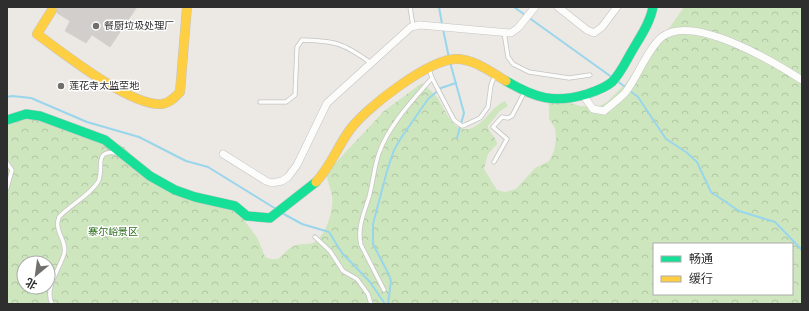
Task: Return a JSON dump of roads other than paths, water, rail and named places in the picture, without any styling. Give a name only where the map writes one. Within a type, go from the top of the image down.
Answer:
[{"type":"street","points":[[52,10],[37,34],[86,69],[121,90],[161,104],[170,102],[180,92],[187,7]]},
{"type":"street","points":[[558,7],[587,30],[594,33],[602,27],[617,7]]},
{"type":"street","points":[[7,120],[12,117],[26,114],[40,116],[105,140],[150,176],[186,194],[235,206],[247,216],[270,218],[312,186],[321,177],[354,125],[394,90],[429,68],[450,59],[472,62],[524,91],[540,98],[553,100],[575,98],[598,91],[610,83],[618,74],[644,28],[653,7]]},
{"type":"street","points":[[223,154],[266,181],[272,183],[282,181],[288,178],[297,165],[327,103],[413,26],[450,27],[511,33],[522,23],[534,8]]},
{"type":"street","points":[[583,95],[593,109],[604,111],[624,94],[661,37],[673,30],[709,33],[766,57],[802,80]]},
{"type":"lane","points":[[410,7],[413,26]]},
{"type":"lane","points":[[504,32],[508,57],[513,64],[529,72],[569,78],[590,75]]},
{"type":"lane","points":[[260,102],[286,102],[294,95],[297,47],[302,40],[330,41],[343,45],[371,63]]},
{"type":"lane","points":[[429,68],[439,94],[454,120],[462,126],[473,122],[484,113],[488,107],[491,84],[495,75]]},
{"type":"lane","points":[[384,290],[361,244],[359,237],[362,216],[370,193],[375,163],[387,136],[432,78]]},
{"type":"lane","points":[[494,162],[506,138],[493,127],[502,117],[508,118],[512,116],[524,91]]},
{"type":"lane","points":[[52,304],[50,300],[51,288],[65,252],[64,242],[58,226],[59,217],[97,184],[101,176],[101,156],[106,153],[124,154]]},
{"type":"lane","points":[[7,163],[12,170],[7,188]]},
{"type":"lane","points":[[315,237],[330,251],[343,271],[357,279],[368,294],[371,304]]},
{"type":"waterway","points":[[439,7],[442,24]]},
{"type":"waterway","points":[[514,7],[613,78]]},
{"type":"waterway","points":[[443,29],[449,58]]},
{"type":"waterway","points":[[450,62],[464,113],[457,138]]},
{"type":"waterway","points":[[616,80],[638,97],[666,139],[686,152],[697,162],[711,192],[739,211],[775,222],[802,250]]},
{"type":"waterway","points":[[388,304],[391,281],[373,244],[373,224],[387,171],[394,150],[428,99],[441,88],[456,83]]},
{"type":"waterway","points":[[7,97],[12,96],[31,98],[87,122],[139,137],[186,161],[208,167],[276,209]]},
{"type":"waterway","points":[[282,213],[302,224],[329,232],[342,253],[370,282],[385,304]]},
{"type":"place","name":"餐厨垃圾处理厂","points":[[96,26]]},
{"type":"place","name":"莲花寺太监茔地","points":[[61,86]]},
{"type":"park label","name":"寨尔峪景区","points":[[113,232]]}]
